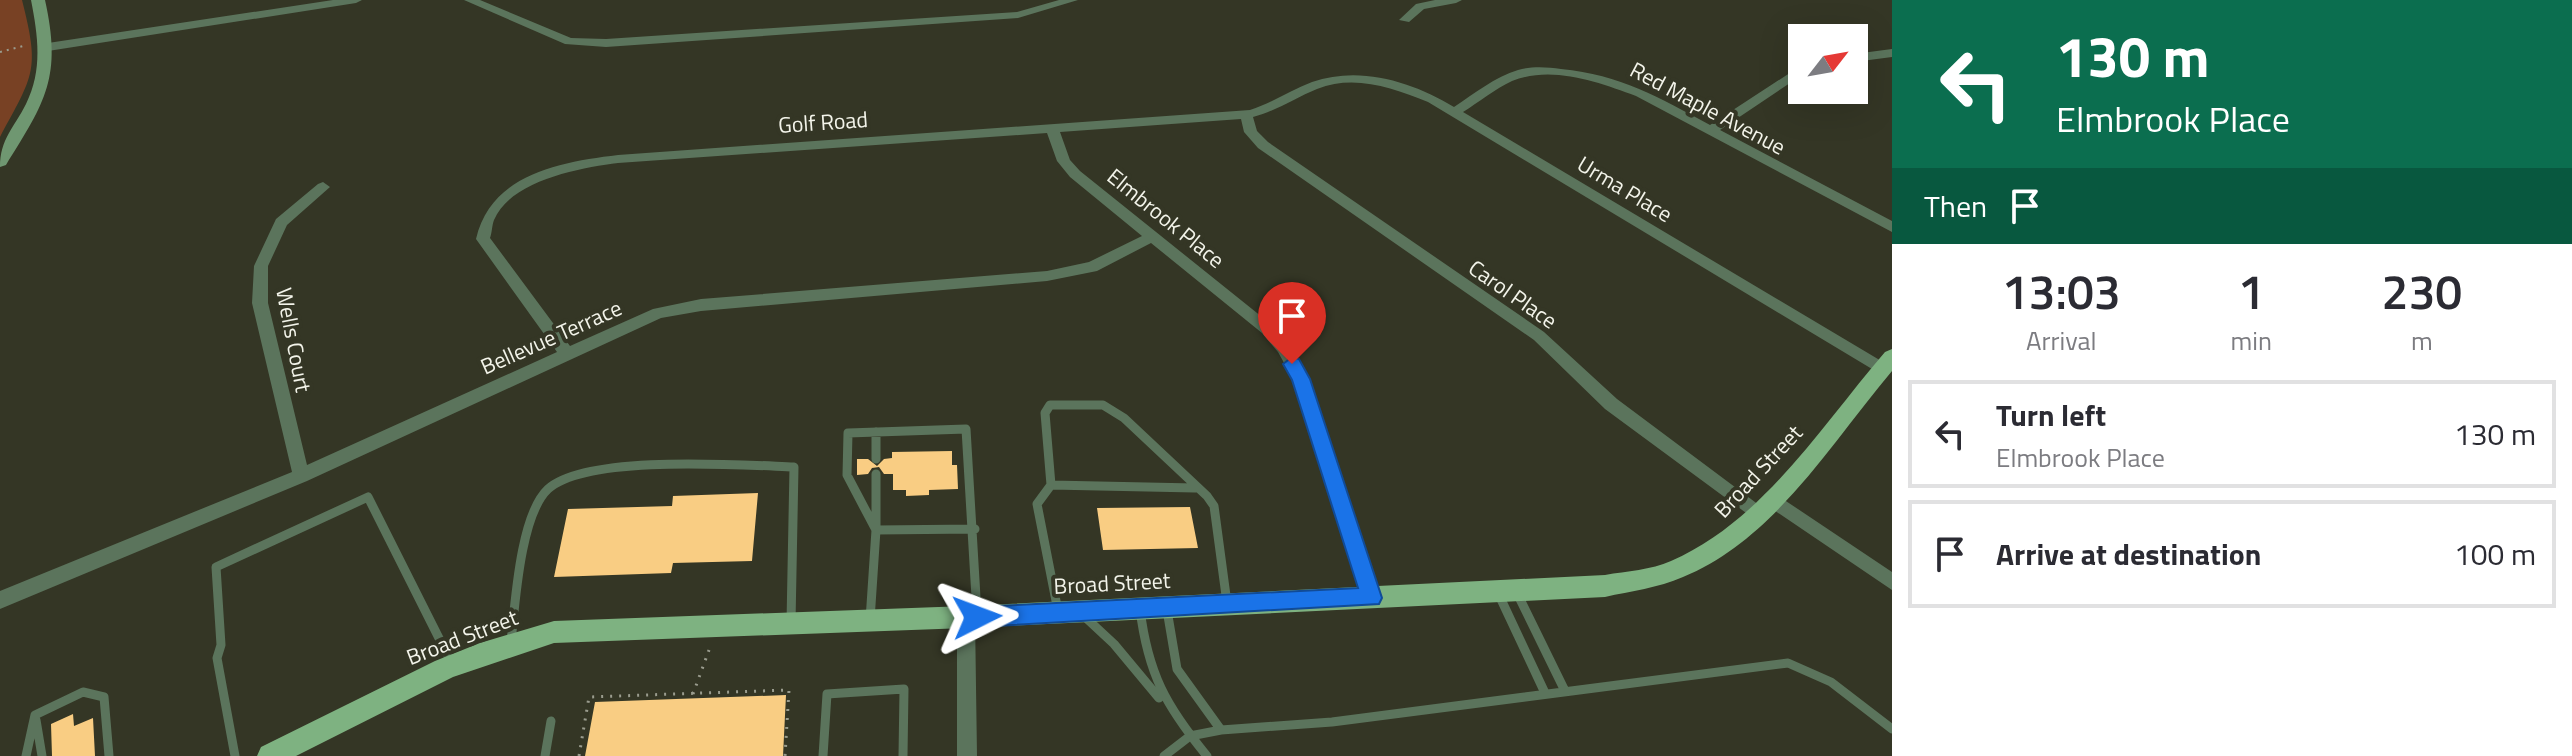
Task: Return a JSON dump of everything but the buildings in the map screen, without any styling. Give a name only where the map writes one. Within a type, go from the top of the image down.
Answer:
[{"type":"main road","name":"Broad Street","points":[[270,756],[452,665],[511,642],[554,632],[971,617],[1605,586],[1679,569],[1730,540],[1764,506],[1887,363]]},
{"type":"street","points":[[0,161],[36,100],[46,74],[40,46],[38,0]]},
{"type":"street","points":[[40,46],[356,0]]},
{"type":"street","points":[[470,0],[569,41],[606,43],[1018,15],[1072,0]]},
{"type":"street","points":[[1405,20],[1420,6],[1456,0]]},
{"type":"street","points":[[1868,56],[1892,53]]},
{"type":"street","name":"Red Maple Avenue","points":[[1455,112],[1504,80],[1523,73],[1559,72],[1613,81],[1892,227]]},
{"type":"street","points":[[1709,131],[1788,78]]},
{"type":"street","name":"Urma Place","points":[[1334,79],[1379,80],[1432,99],[1887,363]]},
{"type":"street","name":"Golf Road","points":[[566,353],[483,239],[487,219],[493,209],[513,193],[541,178],[587,164],[618,159],[1246,114],[1265,111],[1315,84],[1334,79]]},
{"type":"street","name":"Carol Place","points":[[1246,114],[1251,132],[1263,145],[1539,336],[1611,404],[1764,506],[1892,582]]},
{"type":"street","name":"Elmbrook Place","points":[[1052,128],[1064,161],[1075,174],[1242,307],[1284,348],[1301,379],[1371,598]]},
{"type":"street","name":"Wells Court","points":[[301,476],[260,303],[261,266],[281,222],[323,187]]},
{"type":"street","name":"Bellevue Terrace","points":[[0,600],[301,476],[658,313],[701,305],[1047,276],[1092,267],[1152,237]]},
{"type":"street","points":[[967,756],[971,617]]},
{"type":"lane","points":[[1207,756],[1114,644],[1068,612],[1037,504],[1051,485],[1045,413],[1050,405],[1103,405],[1124,418],[1214,506],[1227,603]]},
{"type":"lane","points":[[876,530],[847,475],[848,433],[966,429],[975,529],[971,617]]},
{"type":"lane","points":[[876,432],[876,459]]},
{"type":"lane","points":[[511,642],[520,577],[534,520],[546,490],[572,474],[662,466],[794,467],[791,624]]},
{"type":"lane","points":[[870,621],[876,474]]},
{"type":"lane","points":[[1051,485],[1195,488]]},
{"type":"lane","points":[[235,756],[217,658],[221,645],[216,567],[368,497],[452,665]]},
{"type":"lane","points":[[876,530],[975,529]]},
{"type":"lane","points":[[1506,591],[1565,691]]},
{"type":"lane","points":[[1506,591],[1545,693]]},
{"type":"lane","points":[[1167,606],[1177,669],[1221,730]]},
{"type":"lane","points":[[1140,608],[1147,665],[1170,710]]},
{"type":"lane","points":[[1164,756],[1190,736],[1221,730],[1332,722],[1788,663],[1831,682],[1892,729]]},
{"type":"lane","points":[[823,756],[827,694],[904,689],[903,756]]},
{"type":"lane","points":[[35,715],[83,692],[104,697],[109,756]]},
{"type":"lane","points":[[26,756],[35,715]]},
{"type":"lane","points":[[35,715],[42,756]]},
{"type":"lane","points":[[545,756],[551,721]]},
{"type":"path","points":[[0,52],[40,46]]},
{"type":"path","points":[[693,694],[709,650]]},
{"type":"path","points":[[579,756],[589,697],[789,690],[785,756]]},
{"type":"shaded area","points":[[0,0],[22,0],[32,58],[27,85],[0,137]]},
{"type":"route","points":[[977,617],[1371,598],[1301,379],[1292,364]]}]
